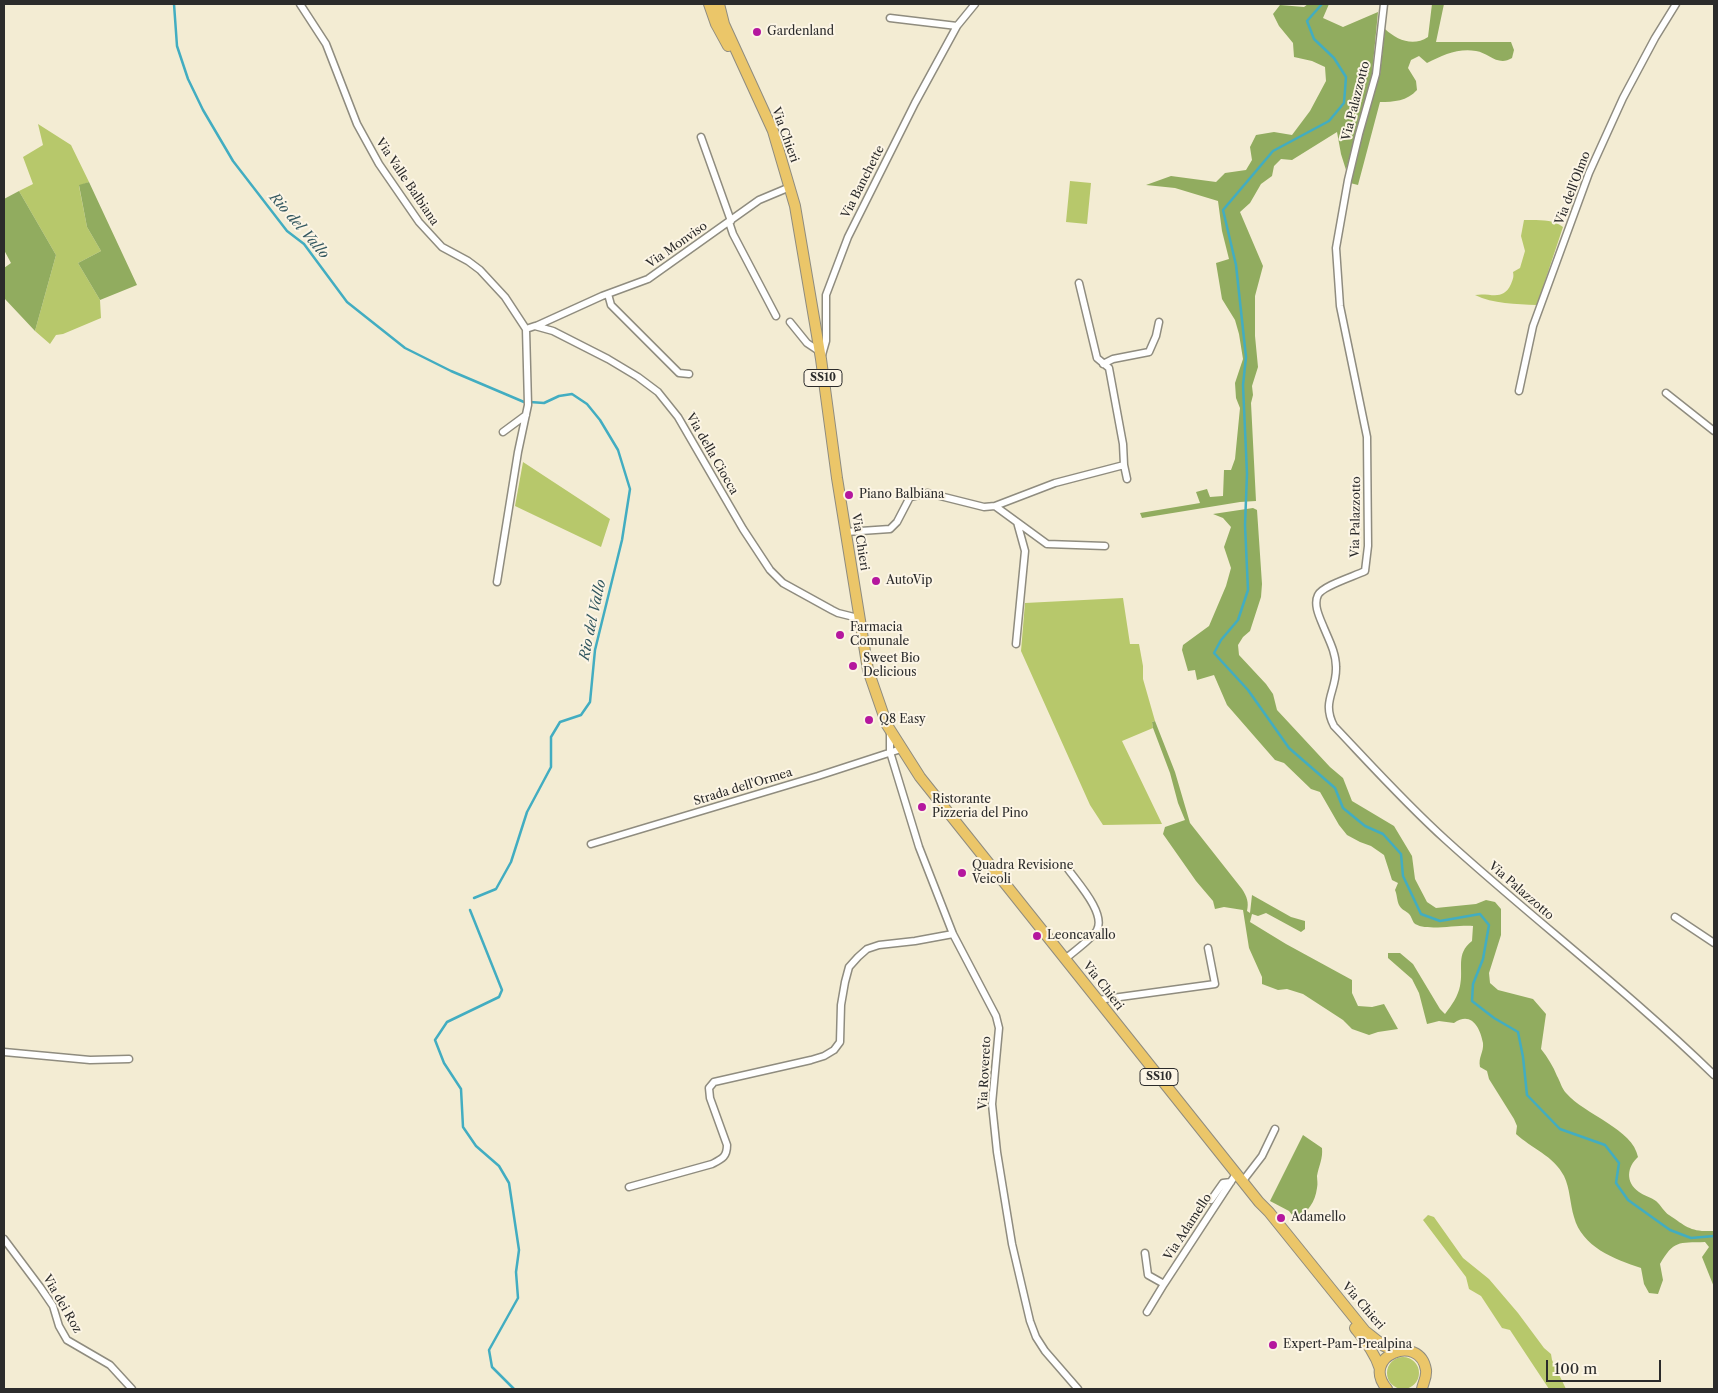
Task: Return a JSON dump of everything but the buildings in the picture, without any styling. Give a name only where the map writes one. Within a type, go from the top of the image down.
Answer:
[{"type":"main road","name":"Via Chieri","points":[[709,4],[716,24],[748,77]]},
{"type":"main road","name":"Via Chieri","points":[[719,4],[724,24],[773,131],[790,187],[820,355],[858,618],[868,670],[876,698],[896,750],[1098,1000],[1237,1179],[1269,1212],[1365,1331],[1384,1346],[1395,1351],[1409,1351],[1421,1359],[1426,1372],[1421,1388]]},
{"type":"main road","name":"Via Chieri","points":[[1256,1199],[1264,1214],[1367,1344],[1377,1360],[1383,1387]]},
{"type":"main road","points":[[1380,1369],[1388,1355],[1395,1351]]},
{"type":"street","name":"Via Valle Balbiana","points":[[300,4],[326,44],[362,133],[379,164],[419,222],[442,247],[480,270],[505,297],[526,329]]},
{"type":"street","name":"Via Banchette","points":[[820,355],[826,341],[826,295],[848,237],[915,103],[957,26],[975,4]]},
{"type":"street","name":"Via Palazzotto","points":[[1384,4],[1376,74],[1348,180],[1336,248],[1340,306],[1368,437],[1368,546],[1365,571],[1321,590],[1317,597],[1318,611],[1336,657],[1336,670],[1328,716],[1334,726],[1405,802],[1445,840],[1676,1038],[1714,1074]]},
{"type":"street","name":"Via dell'Olmo","points":[[1519,391],[1533,326],[1589,173],[1623,98],[1655,38],[1676,4]]},
{"type":"street","points":[[890,18],[957,26]]},
{"type":"street","points":[[701,137],[734,234],[776,316]]},
{"type":"street","name":"Via Monviso","points":[[535,326],[608,294],[648,279],[759,200],[790,187]]},
{"type":"street","points":[[1079,283],[1097,358],[1109,368],[1123,444],[1127,479]]},
{"type":"street","points":[[608,294],[611,305],[679,373],[689,374]]},
{"type":"street","points":[[790,322],[807,343],[820,355]]},
{"type":"street","points":[[1103,364],[1112,359],[1149,352],[1156,336],[1159,322]]},
{"type":"street","points":[[497,582],[518,452],[526,415],[528,382],[526,329],[535,326]]},
{"type":"street","name":"Via della Ciocca","points":[[535,326],[553,331],[608,359],[638,377],[658,392],[678,417],[770,570],[784,583],[838,614],[858,618]]},
{"type":"street","points":[[1666,393],[1714,431]]},
{"type":"street","points":[[503,432],[526,415]]},
{"type":"street","points":[[846,532],[890,529],[897,522],[910,497],[928,493],[984,508],[996,506],[1055,483],[1124,465]]},
{"type":"street","points":[[996,506],[1047,544],[1105,546]]},
{"type":"street","points":[[1016,644],[1025,551],[1017,522]]},
{"type":"street","name":"Strada dell'Ormea","points":[[591,844],[818,776],[896,750]]},
{"type":"street","name":"Via Rovereto","points":[[896,750],[919,847],[953,934],[996,1016],[998,1028],[992,1104],[997,1152],[1012,1244],[1030,1321],[1036,1337],[1045,1351],[1078,1389]]},
{"type":"street","points":[[1065,959],[1097,930],[1099,923],[1096,909],[1068,869]]},
{"type":"street","points":[[1675,917],[1714,943]]},
{"type":"street","points":[[629,1187],[712,1164],[722,1159],[727,1153],[727,1144],[710,1098],[709,1088],[714,1082],[805,1062],[824,1056],[834,1050],[840,1042],[841,1005],[849,967],[867,949],[879,945],[953,934]]},
{"type":"street","points":[[1098,1000],[1215,984],[1208,948]]},
{"type":"street","points":[[4,1052],[90,1060],[129,1059]]},
{"type":"street","points":[[1237,1179],[1262,1156],[1275,1129]]},
{"type":"street","name":"Via Adamello","points":[[1212,1200],[1224,1183],[1237,1179]]},
{"type":"street","name":"Via Adamello","points":[[1148,1312],[1164,1284],[1237,1179]]},
{"type":"street","name":"Via dei Roz","points":[[4,1239],[53,1306],[59,1326],[67,1340],[110,1365],[132,1389]]},
{"type":"street","name":"Via Adamello","points":[[1145,1253],[1148,1276],[1164,1284]]},
{"type":"green space","points":[[1308,4],[1329,4],[1323,18],[1343,27],[1378,12],[1372,74],[1346,170],[1337,132],[1292,160],[1281,159],[1274,166],[1272,176],[1261,184],[1250,203],[1240,212],[1263,266],[1255,296],[1255,336],[1258,367],[1252,386],[1253,395],[1251,403],[1256,501],[1142,518],[1140,513],[1200,503],[1196,492],[1207,489],[1210,497],[1223,496],[1224,470],[1231,470],[1235,459],[1240,408],[1236,398],[1235,383],[1243,359],[1235,320],[1222,299],[1216,263],[1229,259],[1222,231],[1218,201],[1175,188],[1146,185],[1171,176],[1216,182],[1225,173],[1246,170],[1252,160],[1250,147],[1256,135],[1274,132],[1292,135],[1310,111],[1326,81],[1325,67],[1312,61],[1294,57],[1293,43],[1279,26],[1273,14],[1280,5],[1304,7]]},
{"type":"green space","points":[[1432,4],[1444,4],[1436,42],[1511,42],[1514,50],[1512,58],[1502,61],[1481,52],[1463,50],[1439,57],[1427,63],[1419,56],[1411,60],[1408,68],[1416,81],[1417,90],[1409,97],[1400,100],[1380,102],[1358,185],[1350,183],[1380,74],[1385,29],[1405,41],[1417,42],[1428,37]]},
{"type":"green space","points":[[38,124],[71,145],[89,182],[79,186],[87,227],[101,251],[78,263],[100,300],[101,318],[63,334],[56,335],[50,344],[35,331],[56,255],[19,191],[33,184],[23,157],[43,145]]},
{"type":"green space","points":[[1070,181],[1091,183],[1087,224],[1066,222]]},
{"type":"green space","points":[[89,182],[137,285],[100,300],[78,263],[101,251],[87,227],[79,185]]},
{"type":"green space","points":[[19,191],[56,255],[35,331],[4,298],[4,268],[11,263],[4,250],[4,199]]},
{"type":"green space","points":[[1524,220],[1550,221],[1563,227],[1537,305],[1497,302],[1475,295],[1500,295],[1508,290],[1513,279],[1513,272],[1520,268],[1525,251],[1521,236]]},
{"type":"green space","points":[[523,462],[610,519],[601,547],[515,506]]},
{"type":"green space","points":[[1253,508],[1257,510],[1262,584],[1261,597],[1250,631],[1238,645],[1239,655],[1273,694],[1277,710],[1330,767],[1343,778],[1352,801],[1394,826],[1412,856],[1415,879],[1427,902],[1436,908],[1476,904],[1486,900],[1495,902],[1501,909],[1501,935],[1489,973],[1490,983],[1498,990],[1533,999],[1546,1014],[1541,1049],[1552,1065],[1566,1093],[1574,1101],[1618,1130],[1634,1147],[1638,1157],[1632,1165],[1629,1175],[1634,1188],[1652,1198],[1667,1214],[1685,1226],[1699,1231],[1714,1231],[1714,1287],[1702,1257],[1709,1247],[1705,1242],[1678,1244],[1669,1251],[1660,1264],[1663,1280],[1658,1294],[1649,1293],[1644,1284],[1641,1268],[1610,1256],[1584,1236],[1574,1217],[1568,1186],[1560,1169],[1516,1134],[1517,1126],[1514,1119],[1489,1079],[1487,1071],[1480,1067],[1483,1043],[1477,1026],[1474,1022],[1465,1019],[1454,1023],[1439,1021],[1427,1024],[1419,993],[1412,979],[1388,958],[1388,953],[1400,953],[1413,964],[1440,1009],[1445,1014],[1459,990],[1462,956],[1472,941],[1473,926],[1425,927],[1414,923],[1409,914],[1399,905],[1395,890],[1398,883],[1392,880],[1384,855],[1371,846],[1347,835],[1320,792],[1311,789],[1284,763],[1275,760],[1227,705],[1214,675],[1197,680],[1195,670],[1188,671],[1182,650],[1183,645],[1209,626],[1226,586],[1231,568],[1224,547],[1231,527],[1223,518],[1213,514]]},
{"type":"green space","points":[[1123,598],[1130,644],[1139,644],[1143,679],[1155,721],[1152,722],[1153,728],[1122,741],[1162,824],[1103,825],[1090,805],[1021,651],[1025,603]]},
{"type":"green space","points":[[1155,721],[1175,772],[1190,823],[1242,889],[1247,900],[1247,911],[1250,913],[1252,895],[1291,917],[1305,921],[1305,929],[1301,932],[1266,913],[1258,916],[1252,914],[1250,922],[1352,980],[1352,993],[1358,1006],[1372,1007],[1384,1004],[1398,1029],[1369,1035],[1352,1029],[1343,1020],[1303,994],[1287,989],[1278,990],[1262,984],[1262,977],[1249,948],[1243,910],[1224,907],[1215,909],[1213,901],[1196,881],[1163,834],[1165,827],[1185,820],[1153,728],[1152,722]]},
{"type":"green space","points":[[1303,1135],[1322,1148],[1322,1155],[1317,1176],[1315,1198],[1308,1210],[1297,1221],[1289,1211],[1270,1201]]},
{"type":"green space","points":[[1428,1215],[1434,1217],[1463,1258],[1489,1279],[1544,1348],[1551,1354],[1566,1389],[1549,1389],[1510,1330],[1502,1328],[1481,1296],[1469,1289],[1466,1277],[1423,1220]]},
{"type":"green space","points":[[1403,1357],[1409,1358],[1414,1362],[1418,1367],[1418,1379],[1414,1384],[1409,1388],[1403,1389],[1397,1388],[1392,1384],[1388,1379],[1387,1373],[1388,1367],[1392,1362],[1397,1358]]},
{"type":"waterway","name":"Rio del Vallo","points":[[174,4],[177,46],[188,79],[203,110],[233,161],[287,231],[304,244],[347,302],[405,348],[451,371],[524,402]]},
{"type":"waterway","points":[[1322,4],[1307,21],[1314,39],[1334,58],[1346,77],[1344,103],[1329,121],[1273,151],[1223,210],[1236,265],[1246,357],[1243,385],[1247,474],[1245,525],[1248,590],[1238,620],[1221,640],[1214,653],[1248,690],[1289,748],[1335,788],[1343,808],[1365,826],[1383,834],[1401,854],[1403,876],[1421,914],[1440,921],[1480,914],[1489,925],[1483,959],[1473,984],[1472,1001],[1494,1018],[1518,1032],[1527,1095],[1560,1129],[1605,1145],[1619,1163],[1616,1183],[1628,1200],[1670,1230],[1691,1238],[1714,1236]]},
{"type":"waterway","name":"Rio del Vallo","points":[[474,898],[496,889],[511,862],[527,812],[551,767],[551,737],[560,722],[581,715],[590,702],[595,650],[622,540],[630,489],[618,450],[600,420],[587,404],[572,394],[559,396],[544,403],[530,402]]},
{"type":"waterway","name":"Rio del Vallo","points":[[470,910],[502,990],[499,997],[447,1022],[435,1040],[444,1063],[461,1089],[463,1127],[476,1146],[499,1166],[509,1183],[519,1250],[516,1272],[518,1298],[489,1350],[492,1367],[514,1389]]},
{"type":"place","name":"Gardenland","points":[[757,32]]},
{"type":"place","name":"Piano Balbiana","points":[[849,495]]},
{"type":"place","name":"AutoVip","points":[[876,581]]},
{"type":"place","name":"Farmacia Comunale","points":[[840,635]]},
{"type":"place","name":"Sweet Bio Delicious","points":[[853,666]]},
{"type":"place","name":"Q8 Easy","points":[[869,720]]},
{"type":"place","name":"Ristorante Pizzeria del Pino","points":[[922,807]]},
{"type":"place","name":"Quadra Revisione Veicoli","points":[[962,873]]},
{"type":"place","name":"Leoncavallo","points":[[1037,936]]},
{"type":"place","name":"Adamello","points":[[1281,1218]]},
{"type":"place","name":"Expert-Pam-Prealpina","points":[[1273,1345]]}]
